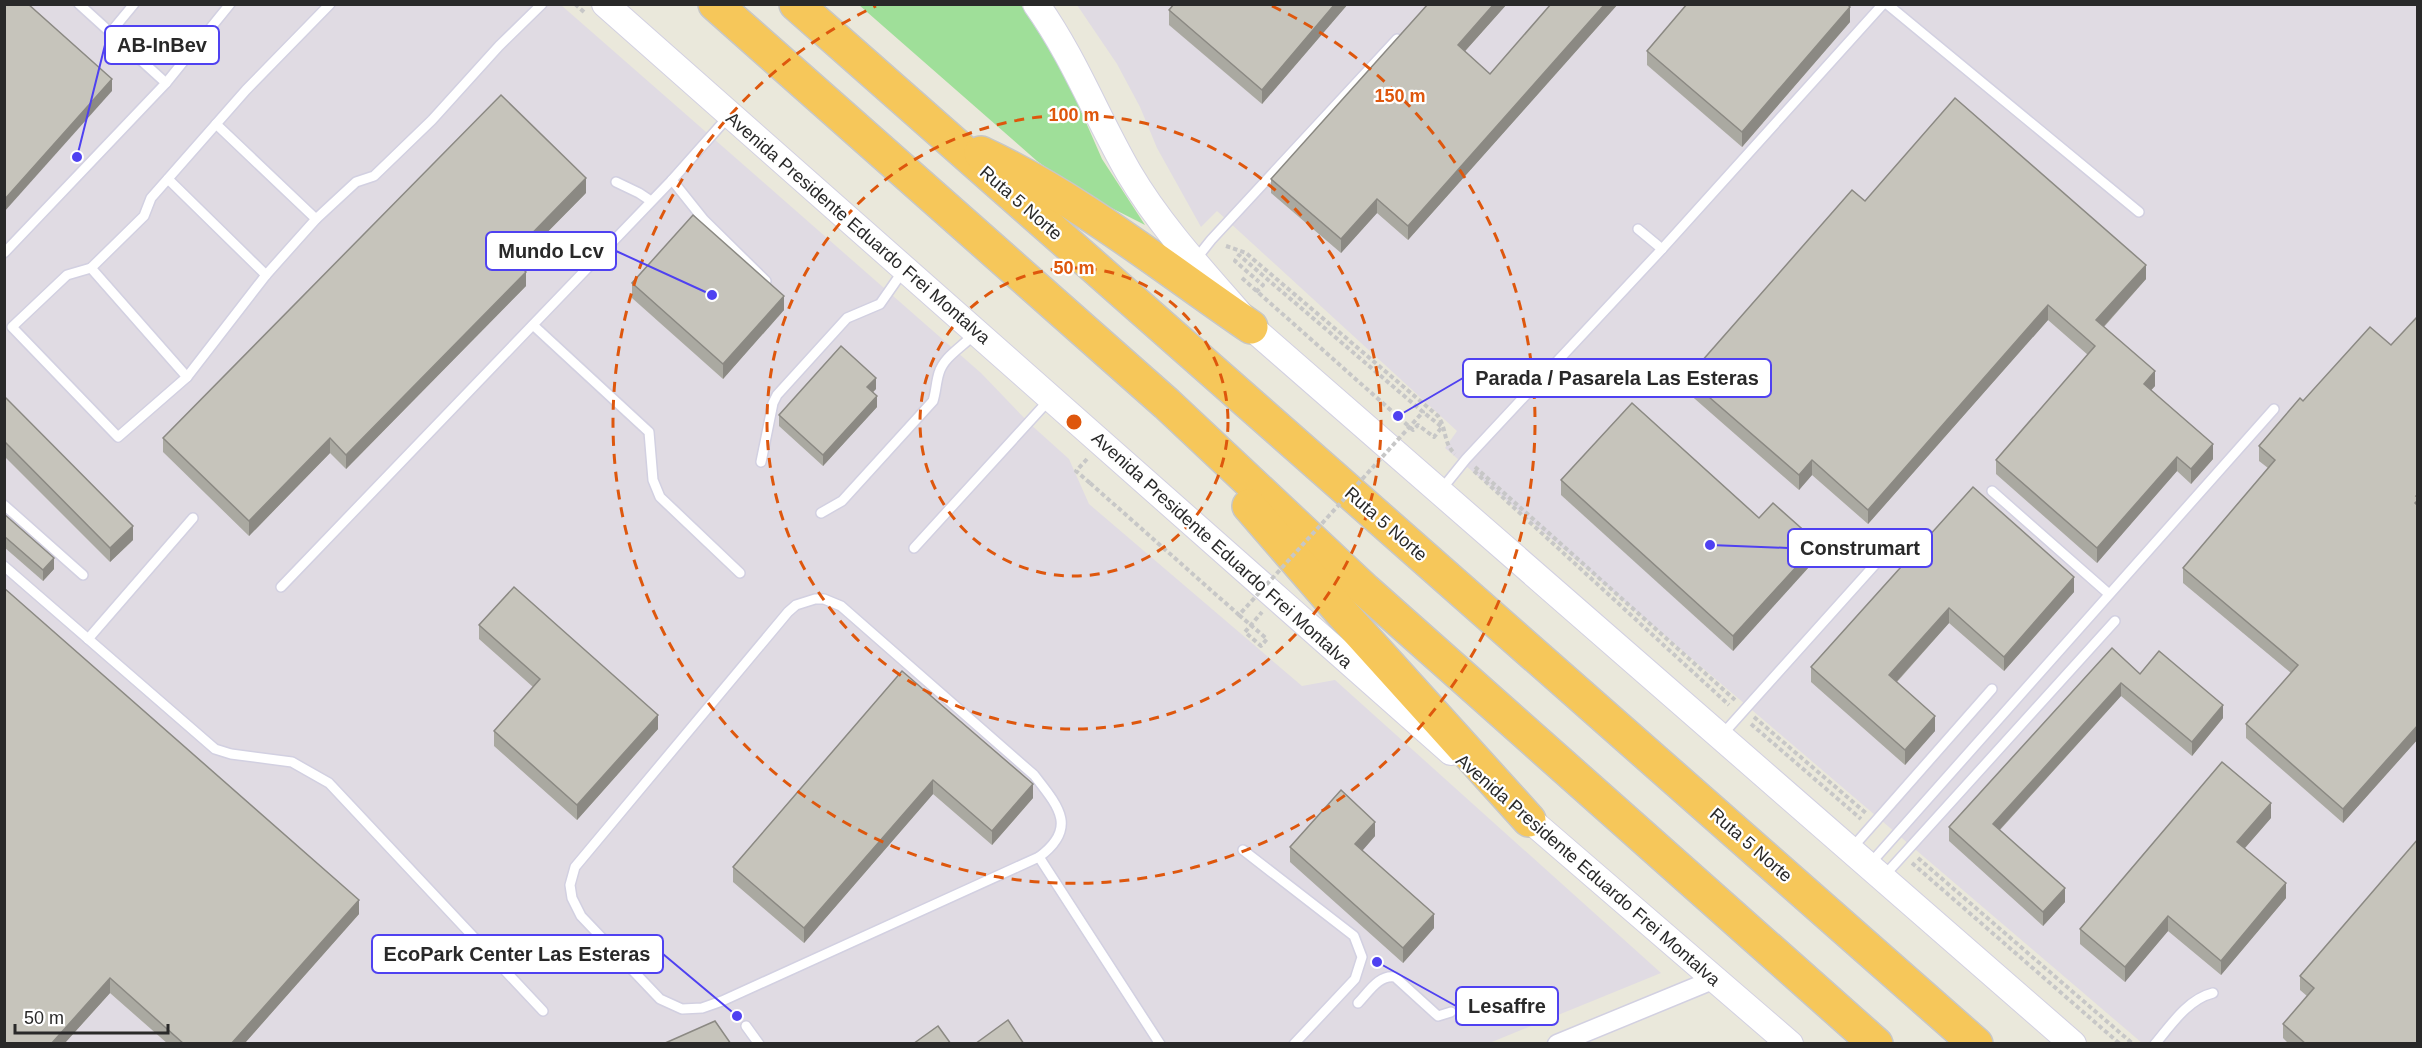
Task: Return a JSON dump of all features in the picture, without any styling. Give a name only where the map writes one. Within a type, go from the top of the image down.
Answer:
[{"type":"highway","points":[[715,4],[1167,404],[1365,590],[1876,1044]]},
{"type":"highway","name":"Ruta 5 Norte","points":[[796,4],[1976,1044]]},
{"type":"highway","points":[[947,137],[1029,176],[1090,214],[1251,327]]},
{"type":"highway","points":[[1167,404],[1240,496],[1341,612],[1529,820]]},
{"type":"main road","name":"Avenida Presidente Eduardo Frei Montalva","points":[[604,4],[1529,820],[1715,979],[1782,1040]]},
{"type":"main road","points":[[1036,4],[1063,47],[1130,174],[1158,216],[1251,327],[2073,1044]]},
{"type":"street","points":[[1557,1044],[1715,979]]},
{"type":"lane","points":[[79,4],[166,83]]},
{"type":"lane","points":[[110,33],[134,4]]},
{"type":"lane","points":[[4,253],[166,83],[230,4]]},
{"type":"lane","points":[[330,4],[216,124],[150,198],[144,216],[91,268],[67,275],[12,327],[118,437],[187,377],[266,275],[316,219],[356,182],[374,176],[432,120],[499,46],[542,4]]},
{"type":"lane","points":[[1440,491],[1464,460],[1662,249],[1885,4],[2139,212]]},
{"type":"lane","points":[[1194,261],[1210,240],[1405,31]]},
{"type":"lane","points":[[281,587],[672,180],[730,115]]},
{"type":"lane","points":[[216,124],[316,219]]},
{"type":"lane","points":[[168,178],[266,275]]},
{"type":"lane","points":[[672,180],[704,220],[774,289]]},
{"type":"lane","points":[[616,182],[651,201]]},
{"type":"lane","points":[[1638,229],[1662,249]]},
{"type":"lane","points":[[91,268],[187,377]]},
{"type":"lane","points":[[761,462],[772,403],[777,395],[847,318],[880,304],[904,270]]},
{"type":"lane","points":[[533,326],[649,432],[653,480],[660,497],[740,573]]},
{"type":"lane","points":[[821,513],[842,501],[933,401],[939,373],[947,360],[976,332]]},
{"type":"lane","points":[[914,548],[1051,399]]},
{"type":"lane","points":[[1867,865],[2274,409]]},
{"type":"lane","points":[[1992,491],[2109,594]]},
{"type":"lane","points":[[4,505],[83,575]]},
{"type":"lane","points":[[88,639],[193,518]]},
{"type":"lane","points":[[1721,736],[1887,550]]},
{"type":"lane","points":[[4,566],[215,749],[231,754],[292,762],[329,783],[543,1011]]},
{"type":"lane","points":[[815,598],[841,606],[1034,775],[1053,799],[1062,825],[1057,843],[1039,856],[702,1008],[682,1009],[660,999],[581,916],[572,898],[570,885],[576,867],[788,612],[795,605],[815,598]]},
{"type":"lane","points":[[1867,865],[1906,853],[2115,621]]},
{"type":"lane","points":[[1867,865],[1873,824],[1992,689]]},
{"type":"lane","points":[[1243,850],[1354,936],[1362,957],[1355,978],[1294,1044]]},
{"type":"lane","points":[[1039,856],[1160,1044]]},
{"type":"lane","points":[[1358,1003],[1379,981],[1389,976],[1395,977],[1438,1016],[1451,1012]]},
{"type":"lane","points":[[2155,1044],[2180,1015],[2202,996],[2213,993]]},
{"type":"lane","points":[[746,1026],[759,1044]]},
{"type":"path","points":[[1210,240],[1245,254],[1438,416],[1448,447],[1742,712],[1873,824]]},
{"type":"path","points":[[1234,271],[1256,292],[1413,430],[1418,425],[1434,437],[1442,427],[1239,255],[1235,261],[1263,285],[1256,292]]},
{"type":"path","points":[[1239,615],[1423,412]]},
{"type":"path","points":[[1091,454],[1076,471],[1090,483],[1239,615],[1246,621],[1253,627],[1266,639],[1261,646],[1245,633],[1251,625],[1264,609]]},
{"type":"path","points":[[1742,712],[1873,824]]},
{"type":"path","points":[[1906,853],[2120,1044]]},
{"type":"path","points":[[1906,853],[2133,1044]]},
{"type":"shaded area","points":[[4,5],[561,5],[981,373],[1029,423],[1069,459],[1089,504],[1302,686],[1335,680],[1661,973],[1487,1044],[5,1043]]},
{"type":"shaded area","points":[[1077,5],[2417,5],[2417,1043],[2142,1043],[1445,448],[1457,431],[1217,211],[1201,227],[1157,148],[1140,107],[1117,64]]},
{"type":"green space","points":[[859,5],[1021,5],[1063,70],[1102,159],[1145,225],[1082,193],[1037,161]]},
{"type":"building","points":[[6,4],[28,4],[112,79],[4,200],[4,6]]},
{"type":"building","points":[[1174,4],[1335,4],[1262,90],[1169,10]]},
{"type":"building","points":[[1428,4],[1494,4],[1458,45],[1490,74],[1551,4],[1605,4],[1408,226],[1377,199],[1341,239],[1271,179]]},
{"type":"building","points":[[1687,4],[1847,4],[1850,7],[1742,132],[1647,51]]},
{"type":"building","points":[[501,95],[586,178],[510,256],[526,272],[346,455],[330,438],[249,521],[163,438]]},
{"type":"building","points":[[1955,98],[2146,265],[2096,320],[2155,371],[2144,384],[2213,444],[2191,469],[2177,457],[2097,548],[1996,460],[2095,346],[2048,305],[1868,510],[1812,460],[1799,475],[1687,378],[1852,190],[1865,201]]},
{"type":"building","points":[[693,215],[784,296],[723,364],[632,283]]},
{"type":"building","points":[[2418,316],[2418,494],[2416,496],[2418,500],[2415,503],[2418,506],[2418,725],[2343,809],[2246,724],[2298,665],[2183,568],[2275,460],[2259,446],[2300,398],[2303,401],[2370,327],[2391,345]]},
{"type":"building","points":[[841,346],[876,378],[867,387],[877,396],[823,455],[779,415]]},
{"type":"building","points":[[4,396],[133,526],[110,548],[4,441]]},
{"type":"building","points":[[1632,403],[1759,518],[1773,503],[1818,543],[1733,636],[1561,480]]},
{"type":"building","points":[[1973,487],[2074,577],[2004,657],[1949,608],[1889,675],[1935,716],[1905,750],[1811,667]]},
{"type":"building","points":[[4,514],[54,558],[43,570],[4,536]]},
{"type":"building","points":[[514,587],[658,715],[577,805],[494,731],[540,679],[479,625]]},
{"type":"building","points":[[4,588],[359,900],[231,1044],[184,1044],[110,978],[51,1044],[4,1044]]},
{"type":"building","points":[[2112,648],[2140,674],[2159,651],[2223,705],[2192,742],[2121,683],[1993,824],[2065,888],[2043,912],[1949,827]]},
{"type":"building","points":[[902,671],[1033,784],[992,831],[933,780],[804,928],[733,867]]},
{"type":"building","points":[[2222,762],[2271,803],[2237,842],[2286,883],[2221,961],[2168,916],[2125,967],[2080,929]]},
{"type":"building","points":[[1341,790],[1375,822],[1355,844],[1434,914],[1403,948],[1290,847]]},
{"type":"building","points":[[2418,839],[2418,1044],[2306,1044],[2283,1024],[2314,988],[2300,976]]},
{"type":"building","points":[[1008,1020],[1024,1044],[975,1044]]},
{"type":"building","points":[[715,1021],[731,1044],[663,1044]]},
{"type":"building","points":[[938,1026],[951,1044],[913,1044]]},
{"type":"place","name":"AB-InBev","points":[[77,157]]},
{"type":"place","name":"Mundo Lcv","points":[[712,295]]},
{"type":"place","name":"Parada / Pasarela Las Esteras","points":[[1398,416]]},
{"type":"place","name":"Construmart","points":[[1710,545]]},
{"type":"place","name":"Lesaffre","points":[[1377,962]]},
{"type":"place","name":"EcoPark Center Las Esteras","points":[[737,1016]]}]
